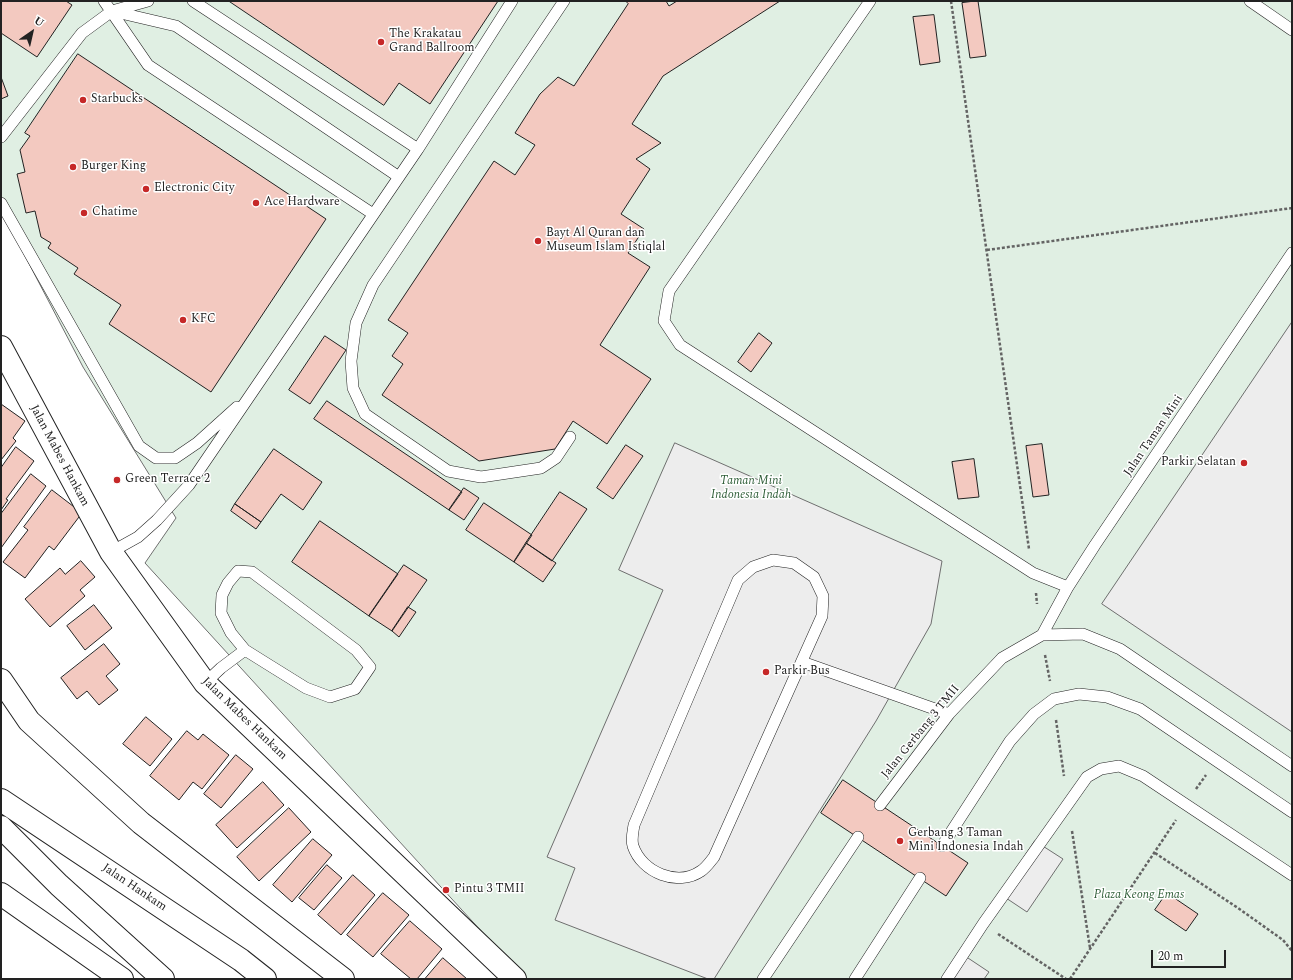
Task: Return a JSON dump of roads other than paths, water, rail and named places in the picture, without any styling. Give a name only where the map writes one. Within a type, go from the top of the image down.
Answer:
[{"type":"main road","name":"Jalan Mabes Hankam","points":[[1,347],[111,552],[205,683],[515,979]]},
{"type":"main road","points":[[1,680],[29,721],[141,823],[343,979]]},
{"type":"main road","name":"Jalan Hankam","points":[[1,800],[242,960],[265,979]]},
{"type":"main road","points":[[1,827],[59,885],[163,979]]},
{"type":"main road","points":[[1,894],[122,979]]},
{"type":"lane","points":[[104,1],[148,65],[373,214]]},
{"type":"lane","points":[[1,137],[82,33],[112,11],[148,1]]},
{"type":"lane","points":[[192,1],[418,149]]},
{"type":"lane","points":[[111,552],[138,537],[157,520],[189,485],[418,149],[512,1]]},
{"type":"lane","points":[[564,1],[373,285],[356,323],[351,361],[353,388],[365,414],[448,471],[481,477],[541,468],[556,458],[570,437]]},
{"type":"lane","points":[[870,1],[669,291],[664,321],[680,345],[1033,573],[1068,586]]},
{"type":"lane","points":[[1250,1],[1292,30]]},
{"type":"lane","points":[[112,11],[176,26],[399,177]]},
{"type":"lane","points":[[1,203],[139,446],[156,458],[175,458],[197,443],[250,395]]},
{"type":"lane","name":"Jalan Taman Mini","points":[[1042,635],[1068,586],[1292,254]]},
{"type":"lane","points":[[773,560],[794,563],[814,577],[823,596],[822,616],[802,662],[714,857],[702,871],[684,878],[660,875],[642,862],[633,845],[634,824],[738,580],[753,566],[773,560]]},
{"type":"lane","points":[[238,571],[252,572],[356,650],[370,667],[355,689],[330,697],[306,688],[245,650],[231,634],[221,613],[222,596],[228,583],[238,571]]},
{"type":"lane","points":[[1042,635],[1084,634],[1120,649],[1292,766]]},
{"type":"lane","name":"Jalan Gerbang 3 TMII","points":[[880,805],[949,714],[1002,658],[1042,635]]},
{"type":"lane","points":[[205,683],[221,668],[245,650]]},
{"type":"lane","points":[[802,662],[949,714]]},
{"type":"lane","points":[[942,846],[1010,741],[1034,714],[1054,699],[1079,694],[1107,698],[1140,709],[1292,812]]},
{"type":"lane","points":[[947,979],[983,924],[1087,777],[1101,769],[1119,766],[1143,776],[1292,875]]},
{"type":"lane","points":[[763,979],[858,837]]},
{"type":"lane","points":[[855,979],[920,878]]},
{"type":"place","name":"The Krakatau Grand Ballroom","points":[[381,42]]},
{"type":"place","name":"Starbucks","points":[[83,100]]},
{"type":"place","name":"Burger King","points":[[73,167]]},
{"type":"place","name":"Electronic City","points":[[146,189]]},
{"type":"place","name":"Ace Hardware","points":[[256,203]]},
{"type":"place","name":"Chatime","points":[[84,213]]},
{"type":"place","name":"Bayt Al Quran dan Museum Islam Istiqlal","points":[[538,241]]},
{"type":"place","name":"KFC","points":[[183,320]]},
{"type":"place","name":"Parkir Selatan","points":[[1244,463]]},
{"type":"place","name":"Green Terrace 2","points":[[117,480]]},
{"type":"place","name":"Parkir Bus","points":[[766,672]]},
{"type":"place","name":"Gerbang 3 Taman Mini Indonesia Indah","points":[[900,841]]},
{"type":"place","name":"Pintu 3 TMII","points":[[446,890]]},
{"type":"park label","name":"Taman Mini Indonesia Indah","points":[[751,489]]},
{"type":"park label","name":"Plaza Keong Emas","points":[[1139,896]]}]
